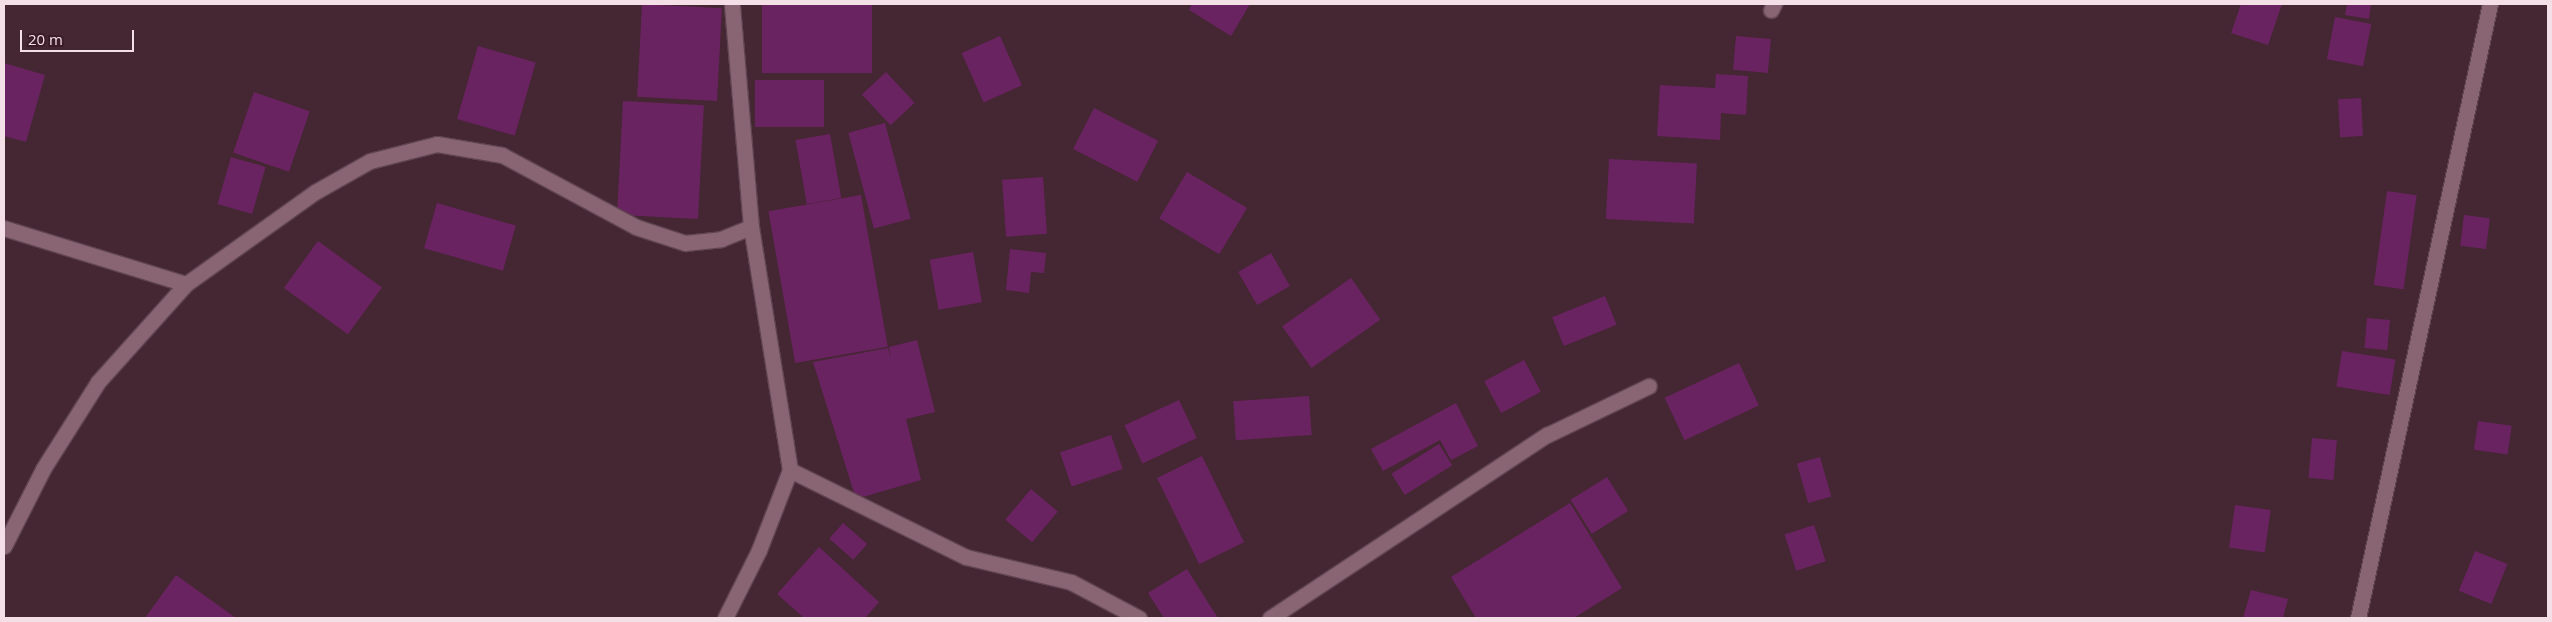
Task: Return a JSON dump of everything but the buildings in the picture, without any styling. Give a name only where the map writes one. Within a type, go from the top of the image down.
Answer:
[{"type":"street","points":[[725,618],[759,550],[790,470],[751,227],[732,4]]},
{"type":"street","points":[[2358,618],[2490,4]]},
{"type":"street","points":[[4,546],[43,469],[98,382],[186,284],[315,192],[370,161],[437,144],[502,155],[636,227],[685,243],[721,239],[751,227]]},
{"type":"street","points":[[4,228],[186,284]]},
{"type":"street","points":[[1270,618],[1547,435],[1649,386]]},
{"type":"street","points":[[790,470],[966,557],[1071,582],[1139,618]]}]
